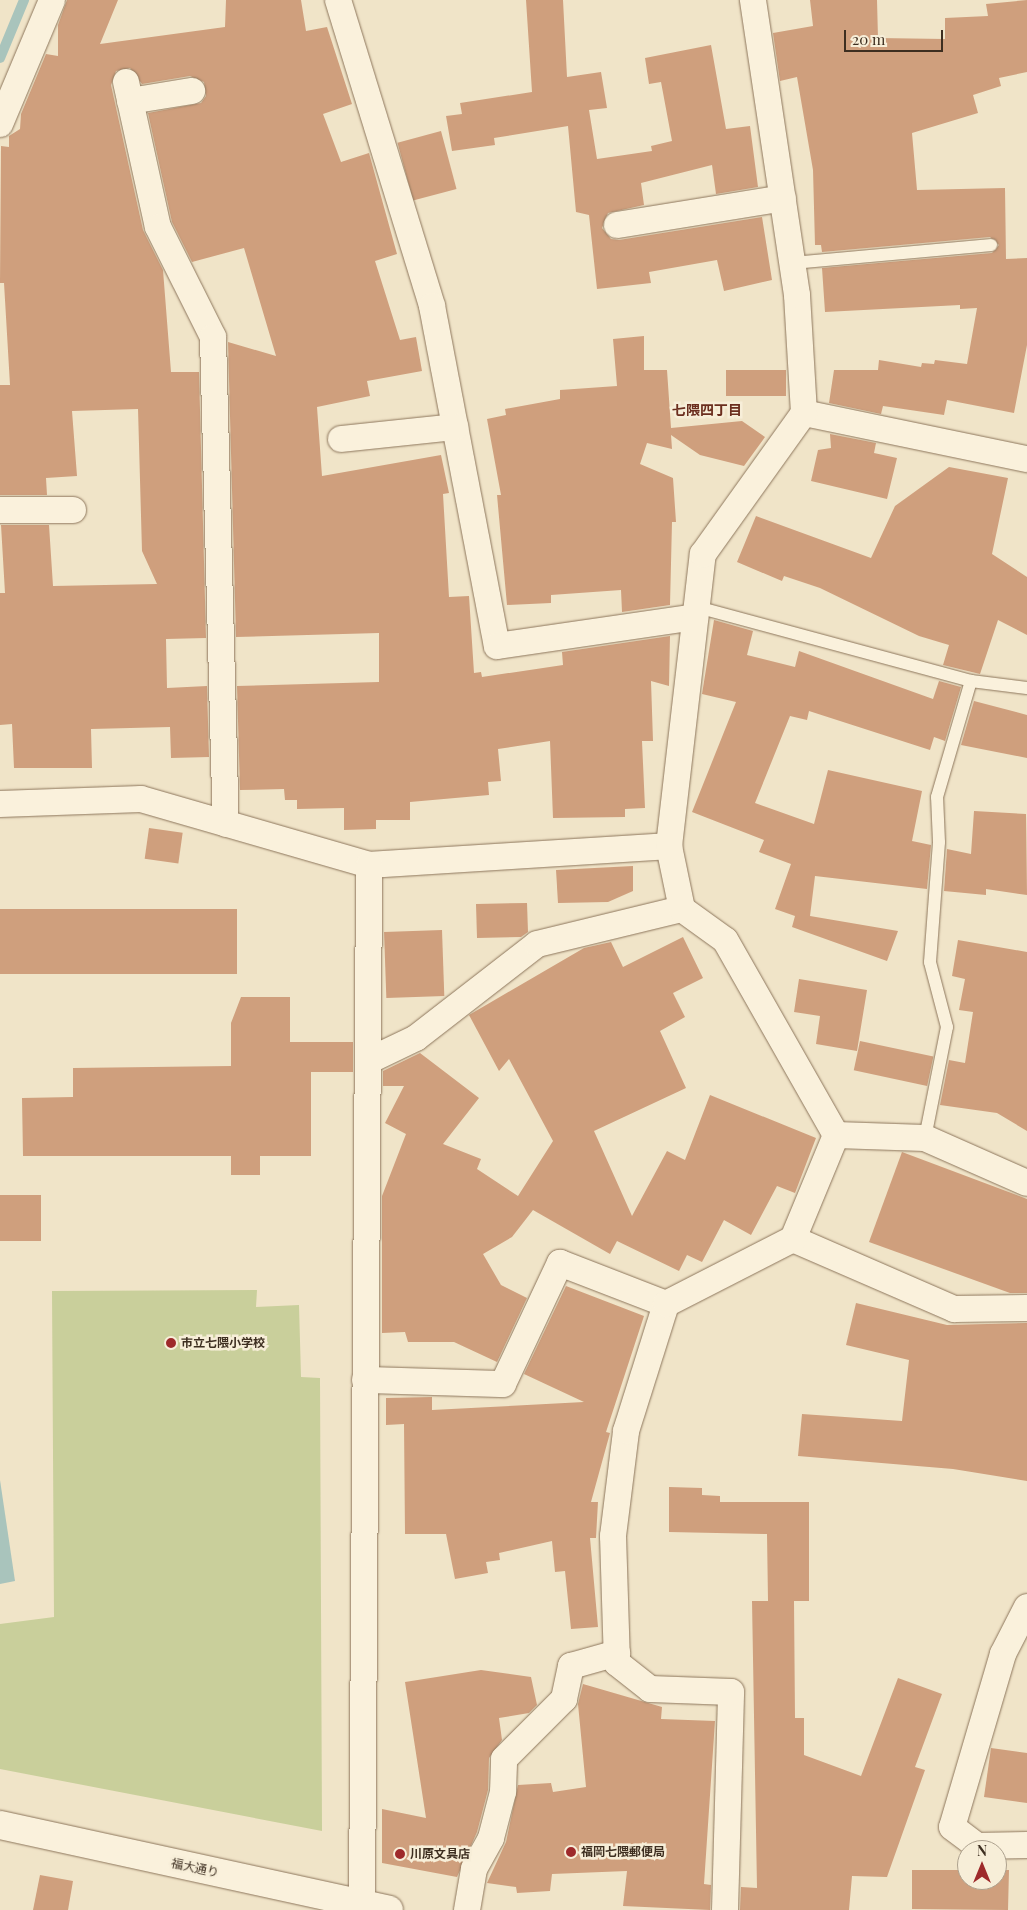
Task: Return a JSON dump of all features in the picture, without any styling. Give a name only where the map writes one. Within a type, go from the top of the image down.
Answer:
[{"type":"street","points":[[0,124],[52,0]]},
{"type":"street","points":[[338,0],[432,306],[497,646],[696,612]]},
{"type":"street","points":[[753,0],[793,263],[804,413],[703,554],[669,846],[682,909],[725,940],[836,1135]]},
{"type":"street","points":[[192,91],[128,91],[158,228],[213,338],[226,824]]},
{"type":"street","points":[[618,225],[782,198]]},
{"type":"street","points":[[804,413],[1027,459]]},
{"type":"street","points":[[341,439],[455,427]]},
{"type":"street","points":[[0,510],[73,510]]},
{"type":"street","points":[[0,804],[141,799],[369,865],[669,846]]},
{"type":"street","points":[[362,1904],[369,865]]},
{"type":"street","points":[[368,1061],[416,1038],[537,944],[682,909]]},
{"type":"street","points":[[836,1135],[925,1138],[1027,1182]]},
{"type":"street","points":[[725,1910],[731,1692],[650,1689],[618,1663],[613,1536],[626,1431],[666,1304],[794,1239],[836,1135]]},
{"type":"street","points":[[794,1239],[954,1309],[1027,1308]]},
{"type":"street","points":[[365,1380],[504,1384],[560,1263],[666,1304]]},
{"type":"street","points":[[1027,1607],[1003,1654],[952,1827],[977,1846],[1027,1845]]},
{"type":"street","points":[[467,1910],[474,1869],[494,1829],[504,1759],[564,1699],[571,1666],[617,1653]]},
{"type":"street","name":"福大通り","points":[[0,1825],[324,1903],[362,1904],[389,1910]]},
{"type":"lane","points":[[793,263],[991,245]]},
{"type":"lane","points":[[696,612],[971,681],[1027,688]]},
{"type":"lane","points":[[925,1138],[947,1027],[930,962],[939,842],[937,797],[971,681]]},
{"type":"green space","points":[[257,1290],[256,1307],[299,1305],[301,1377],[320,1378],[322,1831],[0,1769],[0,1624],[54,1617],[52,1291]]},
{"type":"water","points":[[0,1480],[15,1581],[0,1584]]},
{"type":"building","points":[[67,0],[118,0],[100,44],[225,27],[226,0],[301,0],[306,31],[327,27],[352,104],[323,114],[341,162],[369,153],[397,254],[375,261],[400,340],[416,337],[422,371],[367,381],[370,396],[317,407],[322,476],[441,455],[449,493],[443,494],[449,597],[469,596],[474,673],[481,672],[482,677],[563,665],[562,652],[670,636],[669,686],[651,681],[653,741],[642,741],[645,808],[625,809],[625,817],[553,818],[550,741],[498,749],[501,781],[488,782],[489,795],[410,802],[410,820],[376,820],[376,829],[344,830],[344,808],[297,809],[297,800],[285,800],[284,789],[240,790],[237,686],[379,682],[379,633],[236,637],[228,342],[276,356],[244,248],[192,262],[172,222],[148,113],[201,103],[206,96],[204,82],[190,76],[142,84],[130,68],[116,71],[111,85],[143,230],[163,270],[171,372],[199,372],[206,638],[166,639],[167,688],[207,686],[209,757],[171,758],[170,727],[91,729],[92,768],[14,768],[12,724],[0,725],[0,593],[5,593],[1,525],[49,525],[53,586],[157,584],[142,551],[138,409],[72,411],[77,476],[46,478],[47,495],[0,495],[0,385],[10,385],[4,283],[0,283],[1,146],[9,147],[9,136],[20,129],[21,114],[46,54],[58,56],[58,25]]},
{"type":"building","points":[[526,0],[563,0],[567,77],[601,72],[607,108],[589,110],[597,159],[652,151],[651,146],[672,141],[661,82],[649,84],[645,58],[711,45],[726,129],[750,126],[758,187],[716,194],[712,165],[641,183],[644,205],[608,213],[602,228],[611,239],[619,240],[762,217],[772,280],[724,291],[717,260],[649,272],[651,283],[597,289],[589,215],[576,212],[568,126],[494,138],[495,145],[452,151],[446,116],[462,114],[460,103],[532,92]]},
{"type":"building","points":[[810,0],[877,0],[878,38],[945,39],[945,18],[988,16],[986,4],[1027,0],[1027,72],[999,78],[1001,86],[973,95],[978,113],[912,133],[917,190],[1005,188],[1006,259],[1027,258],[1027,345],[1014,413],[947,400],[944,415],[883,406],[881,414],[829,403],[834,370],[878,370],[879,360],[921,367],[922,363],[934,364],[935,360],[967,364],[977,308],[960,309],[960,305],[825,312],[822,268],[992,253],[999,245],[990,237],[822,252],[821,245],[815,245],[813,170],[797,77],[780,81],[773,33],[813,26]]},
{"type":"building","points":[[441,131],[457,189],[413,201],[398,143]]},
{"type":"building","points":[[644,336],[644,370],[667,370],[671,428],[742,421],[765,437],[744,466],[700,455],[671,435],[672,449],[647,443],[640,464],[673,478],[676,522],[672,522],[670,605],[622,612],[621,590],[551,595],[551,603],[507,605],[497,495],[501,495],[487,419],[506,415],[505,409],[560,399],[560,390],[617,386],[613,339]]},
{"type":"building","points":[[726,370],[786,370],[786,396],[726,396]]},
{"type":"building","points":[[830,434],[876,443],[874,453],[897,458],[887,499],[811,481],[818,450],[831,448]]},
{"type":"building","points":[[949,467],[1008,478],[992,554],[1027,577],[1027,635],[998,620],[980,674],[943,665],[949,645],[919,636],[820,588],[784,576],[782,581],[737,562],[756,516],[871,558],[895,506]]},
{"type":"building","points":[[714,620],[753,631],[747,655],[795,667],[799,651],[933,699],[939,681],[961,687],[945,741],[934,737],[930,750],[809,711],[807,720],[790,716],[755,803],[814,824],[828,770],[922,791],[912,841],[931,845],[927,889],[815,876],[810,916],[898,931],[887,961],[792,927],[795,916],[775,909],[791,864],[759,852],[764,840],[692,812],[736,702],[702,694]]},
{"type":"building","points":[[974,701],[1027,715],[1027,758],[961,745]]},
{"type":"building","points":[[974,811],[1026,814],[1027,895],[986,889],[986,895],[944,891],[947,849],[971,854]]},
{"type":"building","points":[[149,828],[183,833],[178,863],[145,859]]},
{"type":"building","points":[[633,866],[633,891],[608,902],[558,903],[556,870]]},
{"type":"building","points":[[527,903],[528,932],[521,937],[477,938],[476,904]]},
{"type":"building","points":[[0,909],[237,909],[237,974],[0,974]]},
{"type":"building","points":[[442,930],[444,996],[386,998],[384,932]]},
{"type":"building","points":[[683,937],[703,978],[673,993],[685,1017],[660,1031],[686,1088],[594,1131],[632,1216],[667,1151],[685,1160],[710,1095],[816,1138],[795,1193],[777,1186],[751,1235],[724,1220],[702,1262],[687,1255],[679,1271],[617,1241],[610,1254],[533,1210],[512,1237],[483,1254],[501,1285],[527,1298],[497,1362],[454,1342],[408,1342],[405,1332],[382,1333],[382,1196],[406,1134],[385,1123],[404,1086],[383,1086],[383,1071],[420,1053],[479,1098],[443,1144],[481,1159],[477,1169],[518,1196],[553,1141],[509,1059],[499,1071],[469,1015],[584,948],[611,942],[623,967]]},
{"type":"building","points":[[958,940],[1027,952],[1027,1131],[997,1113],[940,1105],[949,1060],[965,1063],[973,1012],[959,1010],[965,979],[952,976]]},
{"type":"building","points":[[799,979],[867,990],[857,1051],[816,1044],[820,1016],[794,1012]]},
{"type":"building","points":[[241,997],[290,997],[290,1042],[353,1042],[353,1072],[311,1072],[311,1156],[260,1156],[260,1175],[231,1175],[231,1156],[23,1156],[22,1098],[73,1097],[73,1068],[231,1066],[231,1023]]},
{"type":"building","points":[[860,1041],[933,1057],[927,1086],[854,1070]]},
{"type":"building","points":[[902,1152],[1027,1199],[1027,1293],[1010,1293],[869,1242]]},
{"type":"building","points":[[0,1195],[41,1195],[41,1241],[0,1241]]},
{"type":"building","points":[[566,1286],[644,1316],[606,1432],[610,1433],[591,1502],[598,1502],[596,1538],[590,1538],[598,1627],[571,1629],[565,1571],[555,1572],[552,1541],[499,1553],[500,1560],[486,1562],[488,1573],[455,1579],[446,1534],[405,1534],[404,1424],[386,1425],[386,1398],[432,1397],[432,1410],[584,1402],[524,1374]]},
{"type":"building","points":[[856,1303],[947,1325],[1027,1323],[1027,1481],[953,1469],[798,1456],[802,1414],[902,1421],[909,1360],[846,1345]]},
{"type":"building","points":[[669,1487],[702,1488],[702,1495],[720,1496],[720,1502],[809,1502],[809,1601],[794,1601],[795,1718],[804,1718],[804,1755],[861,1776],[898,1678],[942,1694],[915,1767],[925,1770],[887,1877],[852,1876],[849,1910],[740,1910],[741,1887],[757,1888],[752,1601],[768,1601],[767,1534],[669,1532]]},
{"type":"building","points":[[481,1670],[531,1677],[537,1705],[529,1713],[499,1718],[502,1740],[489,1758],[488,1790],[477,1832],[457,1877],[382,1863],[382,1809],[426,1818],[405,1682]]},
{"type":"building","points":[[583,1684],[662,1707],[661,1719],[715,1721],[704,1884],[711,1885],[710,1910],[623,1906],[627,1871],[552,1874],[550,1891],[517,1893],[516,1887],[487,1883],[506,1842],[518,1785],[551,1783],[553,1792],[586,1787],[578,1704]]},
{"type":"building","points":[[991,1748],[1027,1753],[1027,1803],[984,1797]]},
{"type":"building","points":[[912,1870],[957,1870],[957,1890],[1007,1890],[1007,1870],[1009,1870],[1008,1910],[912,1909]]},
{"type":"building","points":[[40,1875],[73,1881],[68,1910],[33,1910]]},
{"type":"waterway","points":[[0,58],[24,0]]},
{"type":"place","name":"市立七隈小学校","points":[[171,1343]]},
{"type":"place","name":"福岡七隈郵便局","points":[[571,1852]]},
{"type":"place","name":"川原文具店","points":[[400,1854]]},
{"type":"district","name":"七隈四丁目","points":[[707,410]]}]
